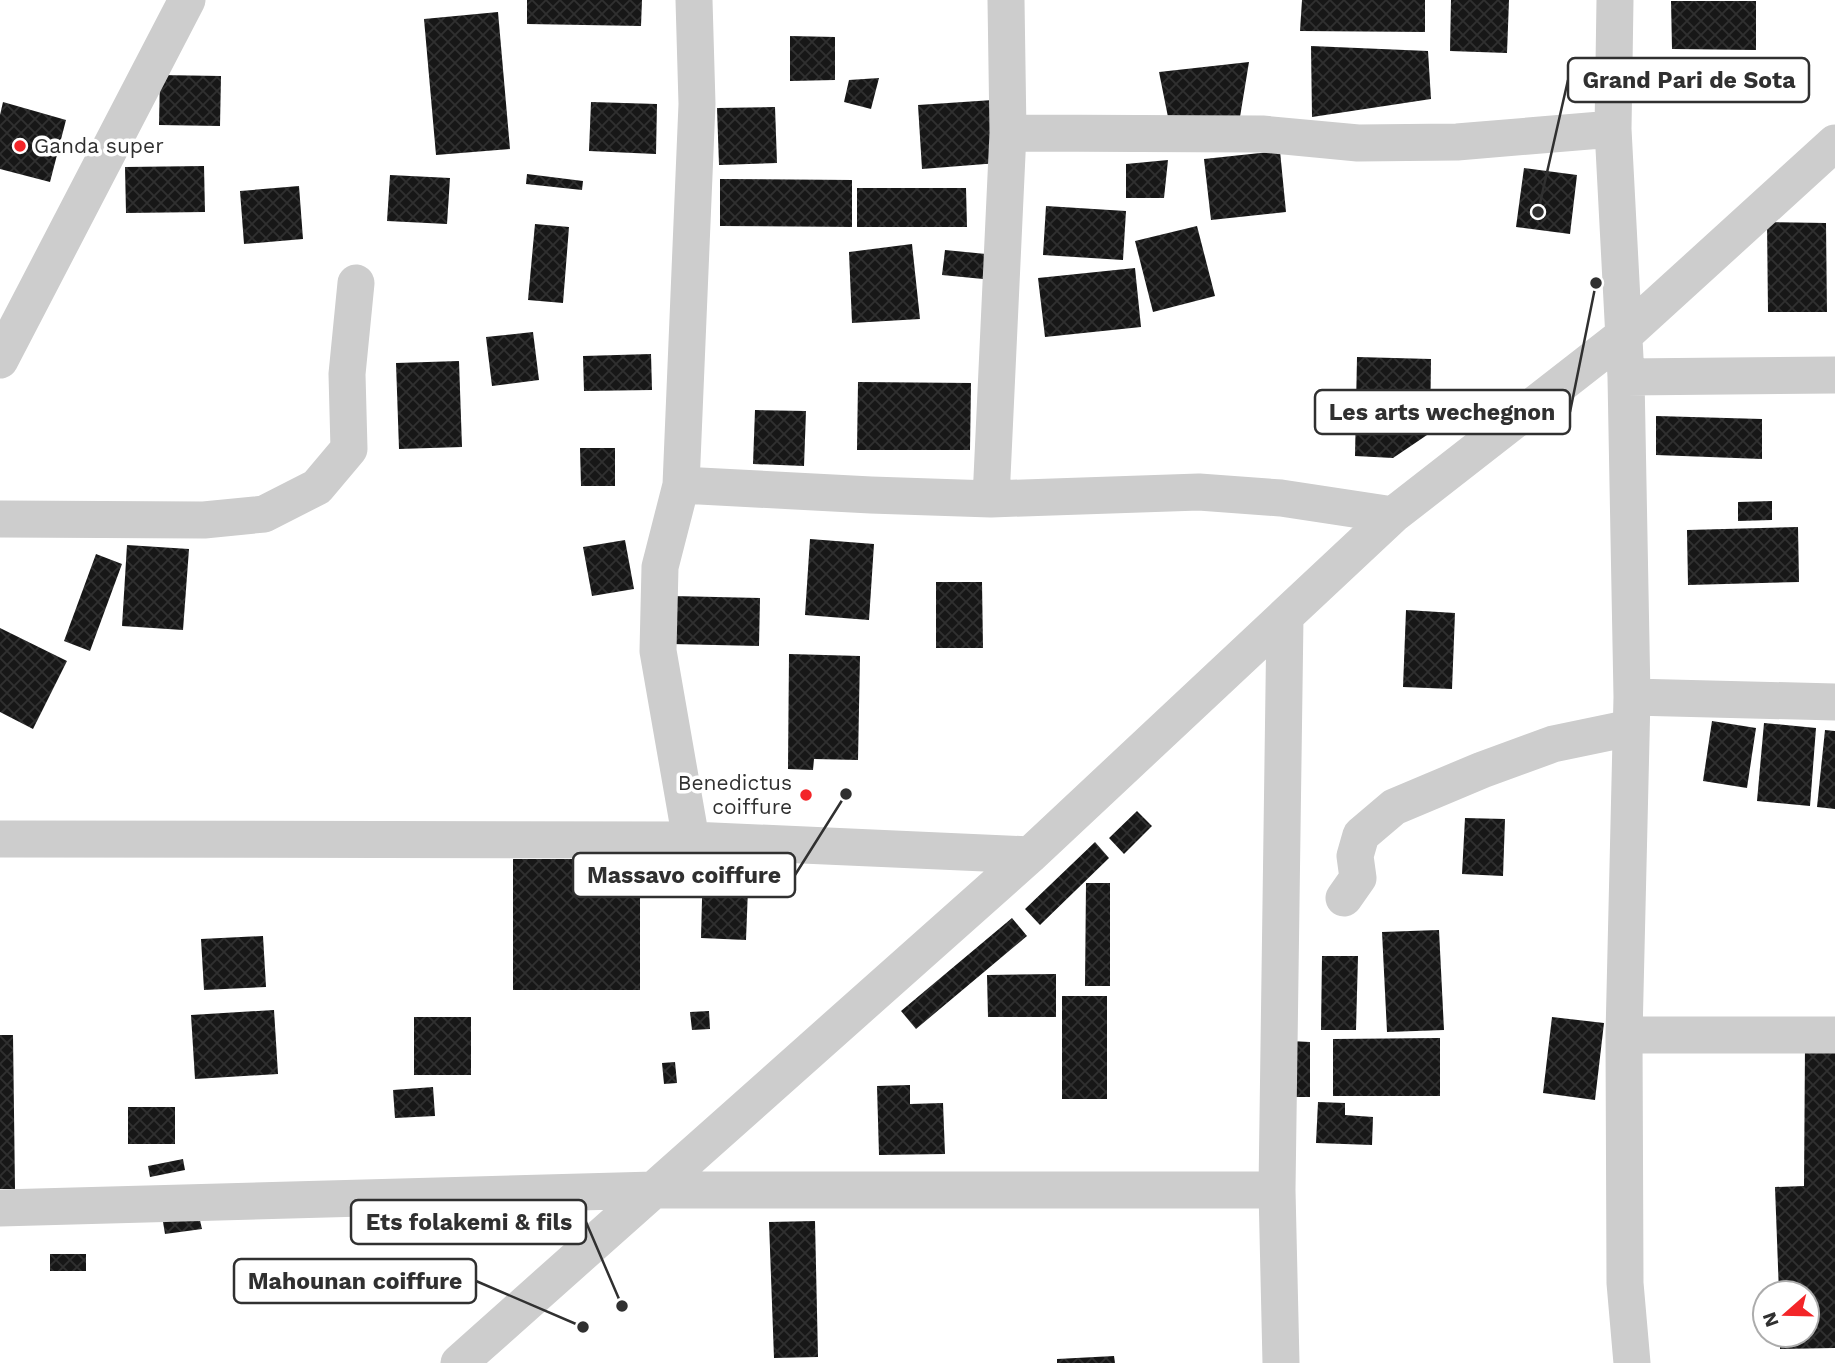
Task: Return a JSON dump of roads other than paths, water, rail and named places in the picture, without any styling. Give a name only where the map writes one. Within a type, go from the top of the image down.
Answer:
[{"type":"street","points":[[0,360],[187,0]]},
{"type":"street","points":[[691,841],[659,651],[660,567],[681,485],[697,104],[694,0]]},
{"type":"street","points":[[992,499],[1008,132],[1006,0]]},
{"type":"street","points":[[1615,0],[1613,130],[1626,377],[1631,712],[1624,1035],[1625,1283],[1632,1363]]},
{"type":"street","points":[[1008,132],[1262,134],[1358,142],[1457,142],[1613,130]]},
{"type":"street","points":[[459,1363],[1030,855],[1393,515],[1624,335],[1835,143]]},
{"type":"street","points":[[0,519],[204,520],[264,514],[317,487],[349,449],[347,374],[356,283]]},
{"type":"street","points":[[1626,377],[1835,375]]},
{"type":"street","points":[[681,485],[992,499],[1199,492],[1281,499],[1393,515]]},
{"type":"street","points":[[1281,1363],[1277,1190],[1285,618]]},
{"type":"street","points":[[1344,898],[1358,878],[1356,856],[1361,835],[1394,807],[1482,770],[1631,712],[1835,702]]},
{"type":"street","points":[[0,839],[691,841],[1030,855]]},
{"type":"street","points":[[1624,1035],[1835,1035]]},
{"type":"street","points":[[0,1208],[654,1190],[1277,1190]]},
{"type":"place","name":"Ganda super","points":[[20,146]]},
{"type":"place","name":"Grand Pari de Sota","points":[[1538,212]]},
{"type":"place","name":"Les arts wechegnon","points":[[1596,283]]},
{"type":"place","name":"Massavo coiffure","points":[[846,794]]},
{"type":"place","name":"Benedictus coiffure","points":[[806,795]]},
{"type":"place","name":"Ets folakemi & fils","points":[[622,1306]]},
{"type":"place","name":"Mahounan coiffure","points":[[583,1327]]}]
